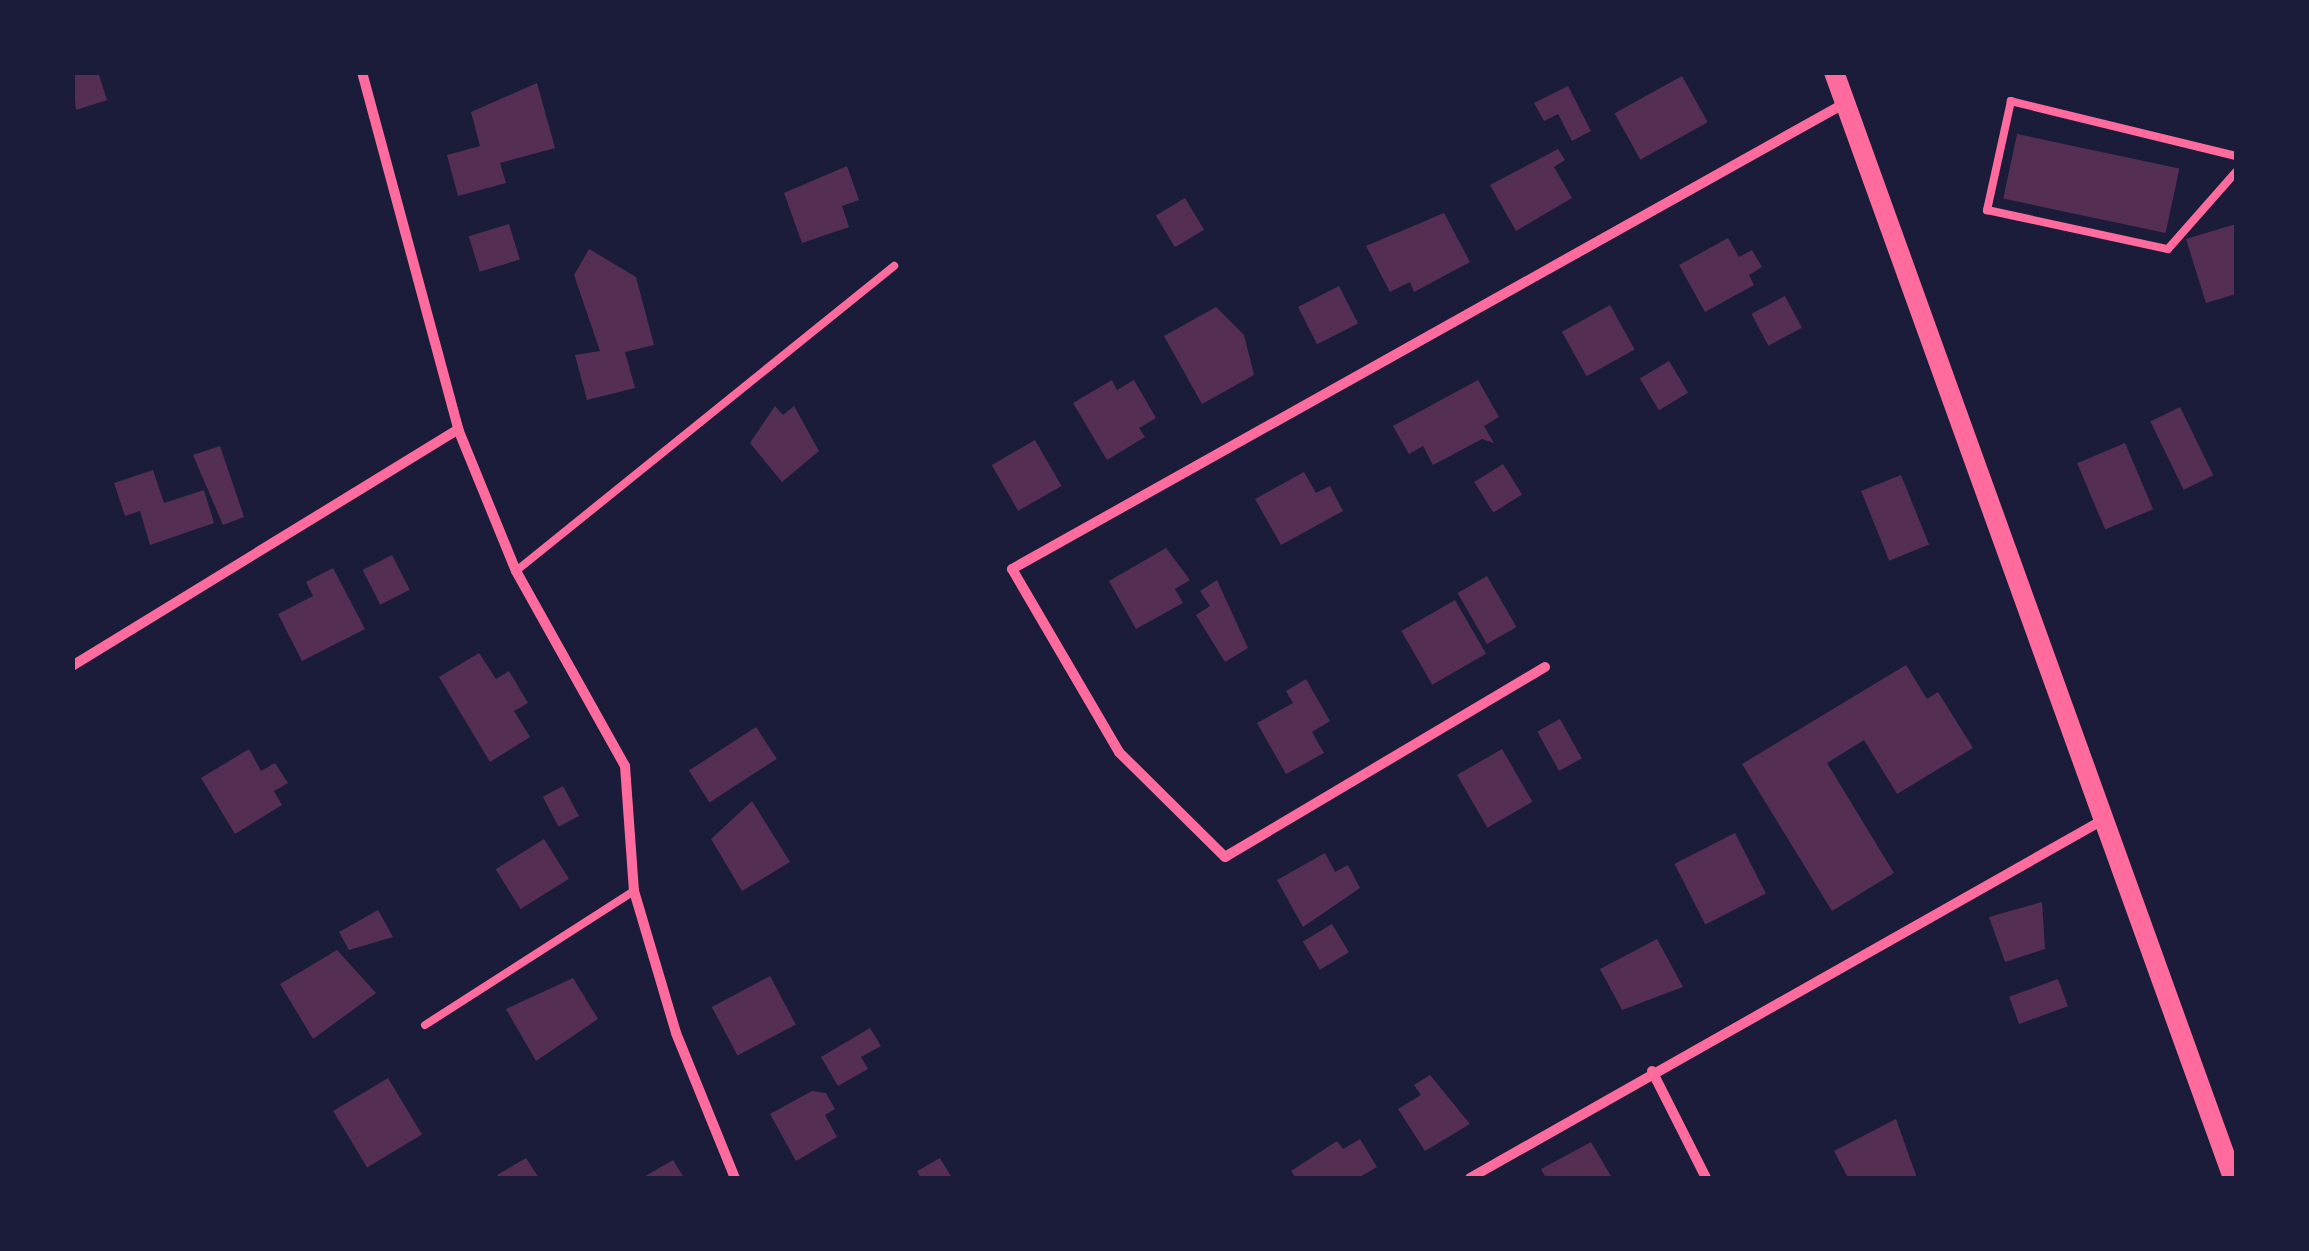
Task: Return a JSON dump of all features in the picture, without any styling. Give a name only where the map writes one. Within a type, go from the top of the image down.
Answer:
[{"type":"main road","points":[[1834,72],[2101,821],[2233,1178]]},
{"type":"street","points":[[362,72],[458,429],[516,571],[624,766],[634,891],[676,1034],[735,1178]]},
{"type":"street","points":[[1545,667],[1225,856],[1119,752],[1012,569],[1845,103]]},
{"type":"street","points":[[72,666],[458,429]]},
{"type":"street","points":[[1470,1178],[2101,821]]},
{"type":"street","points":[[1652,1072],[1706,1178]]},
{"type":"lane","points":[[2236,156],[2010,101],[1986,210],[2168,249],[2236,172]]},
{"type":"lane","points":[[516,571],[894,266]]},
{"type":"lane","points":[[425,1025],[634,891]]},
{"type":"building","points":[[72,72],[98,72],[107,100],[76,110]]},
{"type":"building","points":[[1682,76],[1708,122],[1640,160],[1615,113]]},
{"type":"building","points":[[537,83],[555,148],[500,163],[506,183],[458,196],[447,155],[480,146],[471,112]]},
{"type":"building","points":[[1568,86],[1591,131],[1572,141],[1558,114],[1544,121],[1534,103]]},
{"type":"building","points":[[2017,134],[2179,169],[2166,233],[2003,199]]},
{"type":"building","points":[[1558,149],[1565,160],[1554,167],[1572,198],[1516,231],[1490,185]]},
{"type":"building","points":[[847,166],[859,200],[842,206],[849,227],[802,243],[784,193]]},
{"type":"building","points":[[1185,198],[1204,230],[1175,247],[1156,216]]},
{"type":"building","points":[[1444,213],[1470,262],[1414,292],[1410,282],[1390,292],[1366,246]]},
{"type":"building","points":[[509,224],[520,259],[480,272],[469,236]]},
{"type":"building","points":[[2236,224],[2236,294],[2206,303],[2186,239]]},
{"type":"building","points":[[1728,238],[1739,257],[1752,250],[1762,267],[1749,275],[1754,285],[1705,312],[1679,265]]},
{"type":"building","points":[[589,249],[636,277],[654,345],[625,352],[635,388],[587,400],[575,355],[600,351],[574,275]]},
{"type":"building","points":[[1339,286],[1358,323],[1317,344],[1298,307]]},
{"type":"building","points":[[1785,296],[1802,328],[1768,346],[1751,314]]},
{"type":"building","points":[[1610,305],[1635,350],[1587,376],[1562,332]]},
{"type":"building","points":[[1216,307],[1244,335],[1254,375],[1202,404],[1164,336]]},
{"type":"building","points":[[1669,361],[1688,393],[1659,410],[1640,379]]},
{"type":"building","points":[[1112,380],[1117,390],[1134,380],[1156,418],[1139,428],[1145,437],[1107,460],[1073,403]]},
{"type":"building","points":[[1478,380],[1499,417],[1484,426],[1494,443],[1482,439],[1433,465],[1423,446],[1409,454],[1393,426]]},
{"type":"building","points":[[775,406],[783,415],[794,406],[819,451],[782,482],[750,443]]},
{"type":"building","points":[[2180,407],[2213,475],[2184,490],[2150,421]]},
{"type":"building","points":[[1035,440],[1062,486],[1018,511],[992,465]]},
{"type":"building","points":[[2125,443],[2153,509],[2105,530],[2077,463]]},
{"type":"building","points":[[220,446],[244,517],[223,525],[193,455]]},
{"type":"building","points":[[1503,464],[1522,495],[1493,513],[1474,482]]},
{"type":"building","points":[[153,470],[164,503],[204,490],[214,523],[150,545],[140,511],[125,516],[114,483]]},
{"type":"building","points":[[1304,472],[1316,493],[1330,486],[1343,511],[1281,545],[1255,499]]},
{"type":"building","points":[[1901,475],[1929,545],[1889,561],[1861,491]]},
{"type":"building","points":[[1166,548],[1190,580],[1175,589],[1183,603],[1136,629],[1109,581]]},
{"type":"building","points":[[392,555],[410,590],[380,605],[363,570]]},
{"type":"building","points":[[333,568],[365,629],[302,661],[278,614],[313,596],[306,582]]},
{"type":"building","points":[[1487,576],[1516,627],[1487,644],[1458,593]]},
{"type":"building","points":[[1217,580],[1248,648],[1225,662],[1196,615],[1210,606],[1200,591]]},
{"type":"building","points":[[1455,600],[1486,654],[1432,685],[1401,631]]},
{"type":"building","points":[[479,653],[496,679],[509,671],[528,703],[514,711],[530,737],[490,762],[439,677]]},
{"type":"building","points":[[1906,665],[1927,699],[1938,692],[1973,748],[1897,794],[1864,740],[1827,763],[1894,873],[1832,911],[1742,764]]},
{"type":"building","points":[[1306,679],[1330,721],[1312,732],[1324,753],[1286,774],[1257,723],[1293,703],[1286,691]]},
{"type":"building","points":[[1560,719],[1582,758],[1559,771],[1537,732]]},
{"type":"building","points":[[756,727],[777,759],[710,802],[689,771]]},
{"type":"building","points":[[249,749],[261,771],[275,763],[288,783],[274,791],[282,805],[235,834],[201,778]]},
{"type":"building","points":[[1502,749],[1532,802],[1487,828],[1457,775]]},
{"type":"building","points":[[563,786],[579,816],[559,827],[543,797]]},
{"type":"building","points":[[752,801],[790,862],[742,891],[711,839]]},
{"type":"building","points":[[1735,833],[1766,894],[1705,924],[1674,864]]},
{"type":"building","points":[[544,839],[569,879],[521,909],[496,869]]},
{"type":"building","points":[[1325,853],[1335,872],[1348,865],[1360,888],[1303,927],[1277,880]]},
{"type":"building","points":[[2042,902],[2045,949],[2005,962],[1989,917]]},
{"type":"building","points":[[378,910],[393,937],[349,950],[339,932]]},
{"type":"building","points":[[1332,924],[1349,952],[1320,970],[1303,942]]},
{"type":"building","points":[[1657,939],[1683,987],[1622,1010],[1600,969]]},
{"type":"building","points":[[337,950],[376,993],[313,1039],[280,984]]},
{"type":"building","points":[[770,976],[796,1025],[738,1056],[712,1007]]},
{"type":"building","points":[[573,978],[598,1019],[536,1061],[506,1009]]},
{"type":"building","points":[[2058,979],[2068,1006],[2019,1024],[2009,997]]},
{"type":"building","points":[[870,1028],[881,1046],[861,1057],[868,1069],[838,1086],[821,1057]]},
{"type":"building","points":[[1430,1075],[1470,1124],[1425,1151],[1398,1109],[1421,1095],[1414,1085]]},
{"type":"building","points":[[388,1078],[422,1135],[367,1168],[333,1111]]},
{"type":"building","points":[[812,1091],[826,1093],[835,1109],[825,1115],[837,1137],[796,1161],[770,1114]]},
{"type":"building","points":[[1896,1119],[1917,1178],[1848,1178],[1834,1151]]},
{"type":"building","points":[[1360,1139],[1377,1167],[1358,1178],[1296,1178],[1291,1171],[1337,1141],[1343,1149]]},
{"type":"building","points":[[1591,1142],[1612,1178],[1546,1178],[1541,1169]]},
{"type":"building","points":[[526,1158],[539,1178],[497,1175]]},
{"type":"building","points":[[940,1158],[952,1178],[921,1178],[917,1171]]},
{"type":"building","points":[[673,1160],[684,1178],[642,1178]]}]
